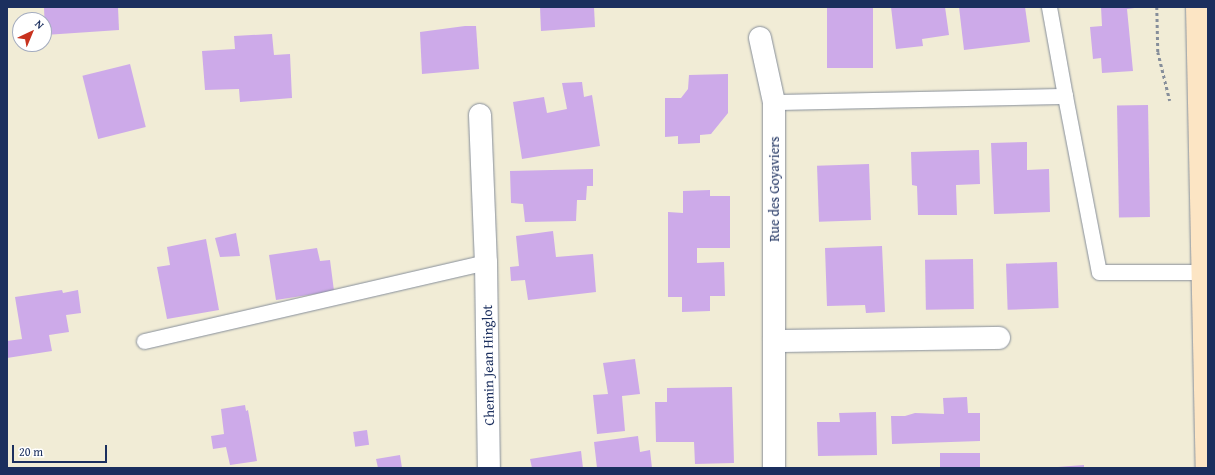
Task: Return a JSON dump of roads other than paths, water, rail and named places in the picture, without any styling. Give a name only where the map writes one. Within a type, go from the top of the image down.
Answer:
[{"type":"main road","points":[[1197,7],[1207,468]]},
{"type":"street","name":"Rue des Goyaviers","points":[[760,38],[774,102],[774,468]]},
{"type":"street","name":"Chemin Jean Hinglot","points":[[480,115],[486,262],[490,468]]},
{"type":"street","points":[[774,341],[998,338]]},
{"type":"lane","points":[[1049,7],[1100,272],[1202,272]]},
{"type":"lane","points":[[774,102],[1065,96]]},
{"type":"lane","points":[[144,341],[486,262]]}]
